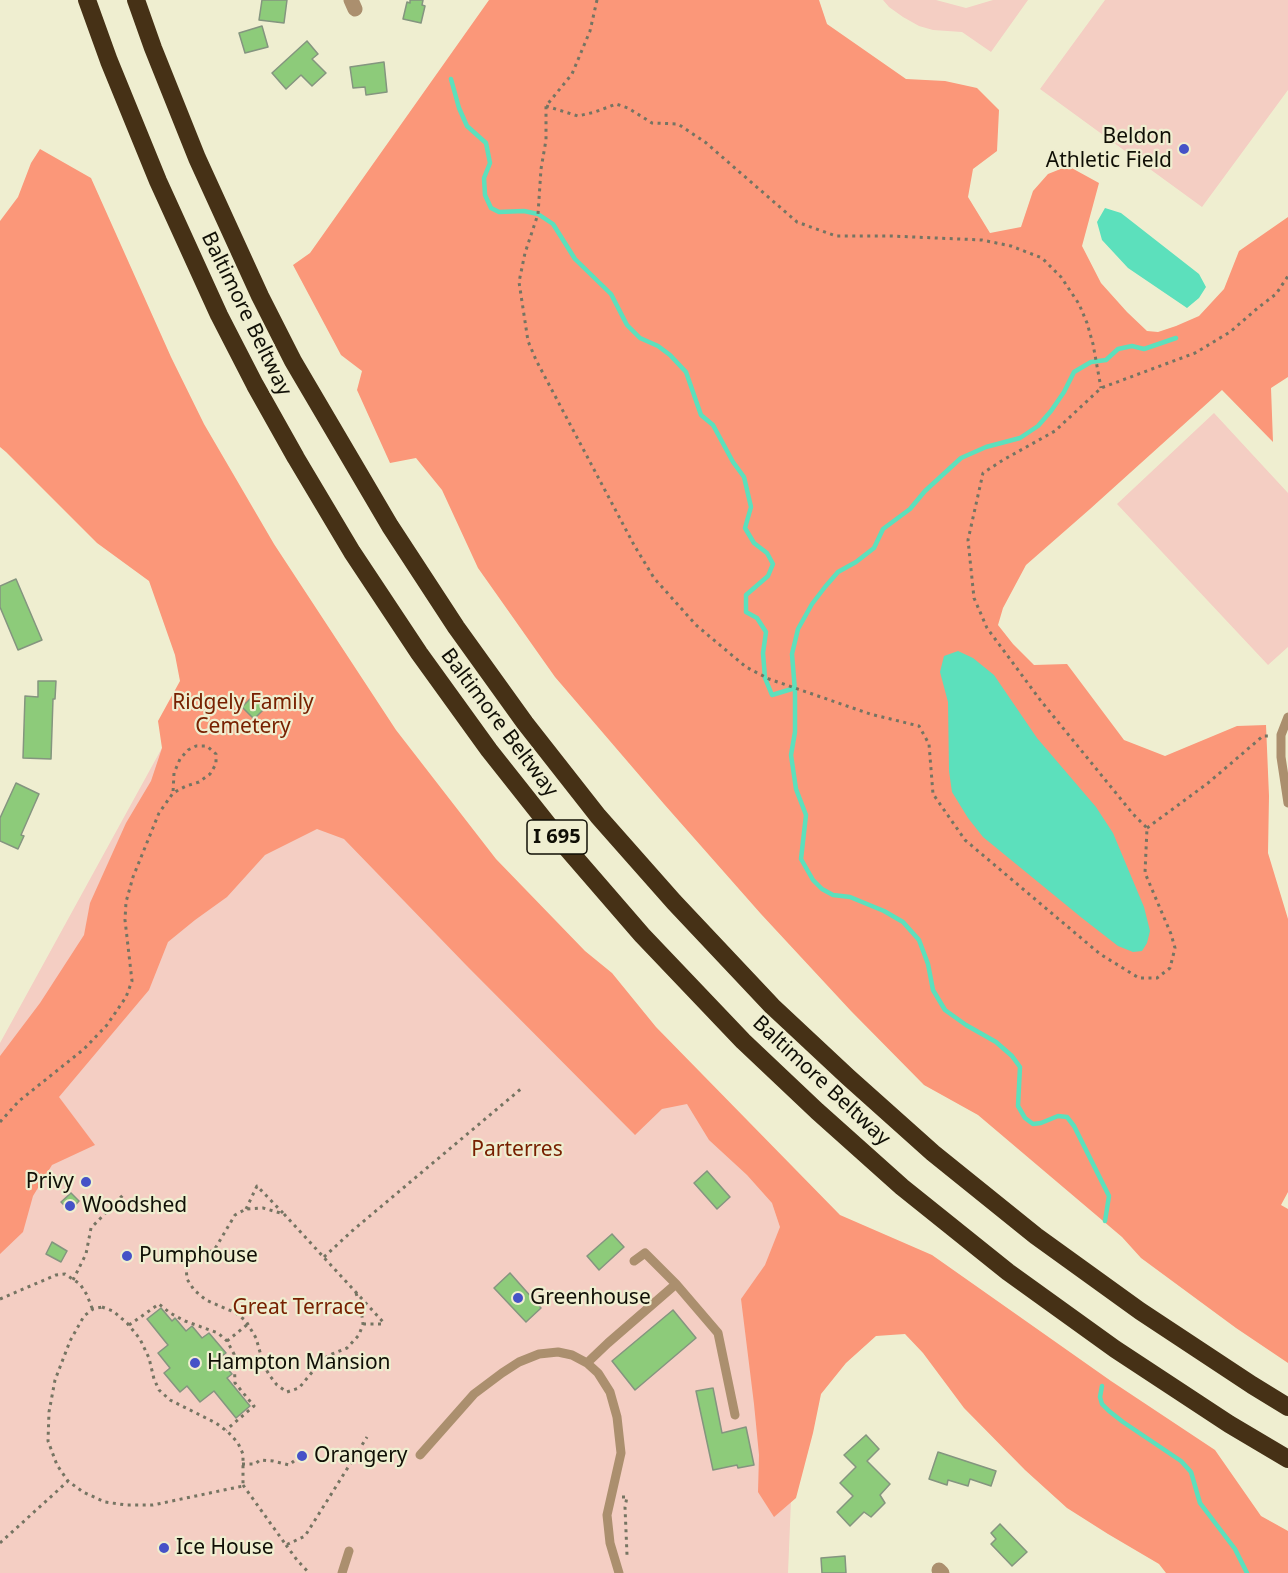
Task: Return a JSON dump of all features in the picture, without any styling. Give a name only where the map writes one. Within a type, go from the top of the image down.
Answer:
[{"type":"highway","name":"Baltimore Beltway","points":[[87,0],[158,182],[219,315],[278,427],[352,552],[419,653],[489,750],[565,846],[642,935],[743,1041],[816,1111],[902,1187],[1008,1272],[1115,1349],[1229,1424],[1288,1459]]},
{"type":"highway","name":"Baltimore Beltway","points":[[136,0],[197,158],[260,296],[299,370],[390,526],[456,627],[525,723],[598,816],[674,902],[772,1006],[933,1153],[1036,1236],[1130,1305],[1288,1407]]},
{"type":"lane","points":[[1288,717],[1281,735],[1281,757],[1288,803]]},
{"type":"lane","points":[[634,1261],[645,1253],[676,1284],[718,1333],[735,1415]]},
{"type":"lane","points":[[587,1363],[676,1284]]},
{"type":"lane","points":[[420,1455],[474,1394],[519,1362],[538,1354],[558,1352],[572,1355],[587,1363],[598,1373],[610,1392],[617,1417],[621,1453],[607,1515],[610,1543],[619,1573]]},
{"type":"lane","points":[[342,1573],[349,1551]]},
{"type":"path","points":[[597,0],[590,31],[572,74],[546,106],[546,140],[538,214],[525,253],[519,282],[528,341],[541,371],[634,545],[654,578],[696,625],[746,667],[769,679],[870,714],[919,726],[929,744],[933,794],[965,840],[1100,954],[1139,978],[1157,978],[1170,968],[1175,948],[1172,933],[1145,873],[1147,828],[1041,701],[987,628],[974,598],[968,540],[982,473],[1055,431],[1101,388],[1195,353],[1230,332],[1276,294],[1288,276]]},
{"type":"path","points":[[546,106],[578,116],[616,105],[628,108],[652,123],[678,124],[705,142],[797,222],[836,236],[982,240],[1011,246],[1042,258],[1061,277],[1079,304],[1093,344],[1101,388]]},
{"type":"path","points":[[1147,828],[1208,783],[1263,736],[1281,735]]},
{"type":"path","points":[[0,1122],[19,1101],[84,1049],[107,1025],[126,997],[132,981],[125,920],[126,902],[133,877],[159,813],[173,793],[199,782],[210,774],[216,764],[216,754],[207,746],[196,746],[188,750],[180,759],[174,773],[173,793]]},
{"type":"path","points":[[324,1257],[522,1088]]},
{"type":"path","points":[[246,1209],[257,1186],[385,1324],[363,1324]]},
{"type":"path","points":[[73,1280],[86,1254],[91,1228],[124,1194]]},
{"type":"path","points":[[284,1214],[263,1208],[246,1209],[235,1215],[212,1251],[192,1258],[186,1266],[187,1279],[194,1290],[206,1300],[237,1313],[248,1324],[256,1338],[264,1366],[277,1385],[286,1392],[299,1388],[323,1359],[347,1348],[360,1335],[363,1324],[356,1293]]},
{"type":"path","points":[[0,1299],[56,1275],[65,1274],[80,1284],[93,1309]]},
{"type":"path","points":[[129,1325],[159,1304],[185,1321],[218,1333],[227,1341],[234,1354],[236,1383],[254,1406],[226,1430]]},
{"type":"path","points":[[243,1484],[243,1486],[153,1505],[126,1505],[105,1502],[83,1492],[68,1481],[57,1464],[48,1441],[49,1412],[55,1380],[70,1341],[84,1316],[93,1309],[102,1307],[113,1311],[140,1339],[159,1390],[170,1400],[216,1423],[238,1443],[243,1454],[243,1484],[297,1560],[309,1573]]},
{"type":"path","points":[[227,1341],[248,1324]]},
{"type":"path","points":[[286,1545],[305,1536],[368,1437]]},
{"type":"path","points":[[242,1464],[255,1464],[260,1460],[289,1465],[294,1461]]},
{"type":"path","points":[[0,1543],[68,1481]]},
{"type":"path","points":[[611,1495],[627,1497],[625,1508],[627,1559]]},
{"type":"green space","points":[[489,0],[819,0],[827,24],[906,79],[945,81],[977,88],[999,110],[997,151],[973,169],[968,197],[990,233],[1021,227],[1033,191],[1048,174],[1068,166],[1099,183],[1082,246],[1101,283],[1147,331],[1158,332],[1199,316],[1224,289],[1239,251],[1288,217],[1288,377],[1271,388],[1273,442],[1222,390],[1026,565],[1003,608],[998,625],[1034,665],[1067,664],[1124,740],[1165,756],[1237,726],[1266,725],[1269,796],[1268,853],[1288,919],[1288,1192],[1281,1205],[1288,1209],[1288,1363],[1141,1258],[1122,1237],[978,1115],[924,1085],[761,914],[555,677],[478,568],[442,490],[416,458],[390,463],[357,390],[362,371],[341,355],[293,265],[310,253]]},
{"type":"green space","points":[[883,0],[936,0],[966,8],[993,0],[1028,0],[991,52],[962,32],[933,30],[919,26],[889,7]]},
{"type":"green space","name":"Beldon Athletic Field","points":[[1105,0],[1288,0],[1288,90],[1202,207],[1040,89]]},
{"type":"green space","name":"Ridgely Family Cemetery","points":[[40,149],[91,178],[171,357],[204,424],[274,544],[396,730],[496,859],[585,951],[612,973],[656,1027],[840,1215],[932,1255],[1111,1381],[1215,1450],[1261,1516],[1288,1531],[1288,1573],[1166,1573],[1159,1564],[1067,1508],[1025,1470],[964,1408],[923,1353],[905,1334],[876,1336],[846,1363],[821,1394],[796,1498],[774,1517],[758,1492],[759,1455],[741,1299],[765,1265],[780,1227],[772,1203],[747,1175],[709,1140],[687,1104],[662,1109],[635,1135],[344,839],[317,829],[265,855],[227,897],[168,942],[149,990],[59,1097],[95,1145],[52,1165],[33,1196],[23,1232],[0,1254],[0,1056],[40,1003],[84,935],[90,903],[126,823],[151,781],[162,748],[158,721],[180,681],[175,655],[149,581],[97,543],[0,447],[0,221],[18,197],[31,163]]},
{"type":"green space","points":[[1214,413],[1288,493],[1288,647],[1268,665],[1117,504]]},
{"type":"green space","points":[[231,658],[803,1207],[788,1573],[0,1573],[0,1043],[185,706]]},
{"type":"water","points":[[1105,208],[1121,213],[1199,274],[1206,287],[1199,298],[1187,308],[1128,268],[1102,240],[1097,222]]},
{"type":"water","points":[[958,651],[973,658],[994,675],[1037,738],[1096,807],[1113,833],[1144,907],[1150,931],[1142,951],[1133,952],[1118,946],[983,837],[952,792],[949,771],[948,702],[940,672],[944,656]]},
{"type":"building","points":[[262,0],[287,0],[284,23],[259,20]]},
{"type":"building","points":[[410,0],[423,0],[422,5],[425,6],[421,23],[403,19],[407,2],[410,3]]},
{"type":"building","points":[[262,26],[268,47],[245,53],[239,33]]},
{"type":"building","points":[[307,41],[318,54],[312,59],[326,73],[312,86],[301,75],[286,89],[272,73]]},
{"type":"building","points":[[384,62],[387,92],[366,95],[365,87],[353,88],[350,67]]},
{"type":"building","points":[[16,579],[42,640],[18,650],[0,607],[0,586]]},
{"type":"building","points":[[38,681],[56,681],[55,699],[53,699],[51,759],[23,758],[25,696],[38,697]]},
{"type":"building","points":[[254,695],[266,707],[254,719],[242,707]]},
{"type":"building","points":[[16,783],[39,794],[21,835],[24,836],[18,849],[0,841],[0,818]]},
{"type":"building","points":[[707,1171],[730,1197],[717,1209],[694,1183]]},
{"type":"building","name":"Woodshed","points":[[71,1193],[79,1201],[70,1211],[61,1202]]},
{"type":"building","points":[[612,1234],[624,1247],[599,1270],[587,1256]]},
{"type":"building","points":[[52,1242],[67,1251],[61,1262],[46,1254]]},
{"type":"building","name":"Greenhouse","points":[[510,1273],[541,1308],[526,1322],[494,1288]]},
{"type":"building","name":"Hampton Mansion","points":[[161,1308],[172,1321],[175,1318],[186,1331],[192,1326],[202,1338],[209,1333],[226,1353],[219,1358],[232,1374],[227,1378],[250,1406],[236,1418],[214,1391],[200,1402],[187,1386],[180,1392],[164,1373],[170,1368],[158,1353],[168,1345],[147,1319]]},
{"type":"building","points":[[673,1310],[696,1338],[635,1390],[612,1361]]},
{"type":"building","points":[[713,1388],[722,1433],[746,1427],[754,1465],[738,1468],[737,1465],[713,1470],[696,1391]]},
{"type":"building","points":[[866,1435],[879,1449],[867,1461],[890,1484],[880,1495],[885,1503],[871,1517],[864,1512],[850,1526],[837,1512],[853,1496],[840,1483],[856,1467],[844,1455]]},
{"type":"building","points":[[938,1452],[996,1471],[991,1486],[970,1479],[968,1486],[948,1480],[947,1485],[929,1479]]},
{"type":"building","points":[[1000,1524],[1027,1552],[1012,1566],[991,1544],[996,1539],[991,1533]]},
{"type":"building","points":[[845,1556],[846,1573],[822,1573],[821,1558]]},
{"type":"waterway","points":[[451,79],[467,126],[486,143],[490,163],[484,178],[485,195],[491,208],[499,212],[524,211],[538,214],[553,224],[575,259],[611,294],[627,325],[640,338],[658,346],[670,355],[686,372],[701,415],[713,425],[744,477],[751,507],[745,528],[754,543],[767,553],[773,564],[768,576],[746,595],[746,612],[757,618],[766,632],[763,653],[765,678],[772,695],[795,688],[795,732],[791,755],[796,789],[806,815],[801,859],[813,880],[833,895],[850,897],[884,911],[903,922],[919,940],[928,964],[933,990],[945,1010],[996,1042],[1012,1056],[1020,1067],[1018,1106],[1025,1118],[1033,1124],[1058,1116],[1067,1117],[1074,1126],[1109,1196],[1105,1221]]},
{"type":"waterway","points":[[795,691],[792,654],[798,629],[825,587],[838,572],[874,548],[883,529],[910,509],[925,491],[961,458],[986,447],[1020,438],[1038,426],[1064,392],[1074,372],[1091,362],[1106,360],[1118,349],[1132,346],[1144,349],[1176,338]]},
{"type":"waterway","points":[[1102,1386],[1100,1397],[1102,1404],[1109,1411],[1181,1461],[1191,1472],[1200,1503],[1235,1549],[1247,1573]]},
{"type":"place","name":"Beldon Athletic Field","points":[[1184,149]]},
{"type":"place","name":"Privy","points":[[86,1182]]},
{"type":"place","name":"Woodshed","points":[[70,1206]]},
{"type":"place","name":"Pumphouse","points":[[127,1256]]},
{"type":"place","name":"Greenhouse","points":[[518,1298]]},
{"type":"place","name":"Hampton Mansion","points":[[195,1363]]},
{"type":"place","name":"Orangery","points":[[302,1456]]},
{"type":"place","name":"Ice House","points":[[164,1548]]},
{"type":"park label","name":"Parterres","points":[[517,1150]]},
{"type":"park label","name":"Great Terrace","points":[[299,1308]]}]
